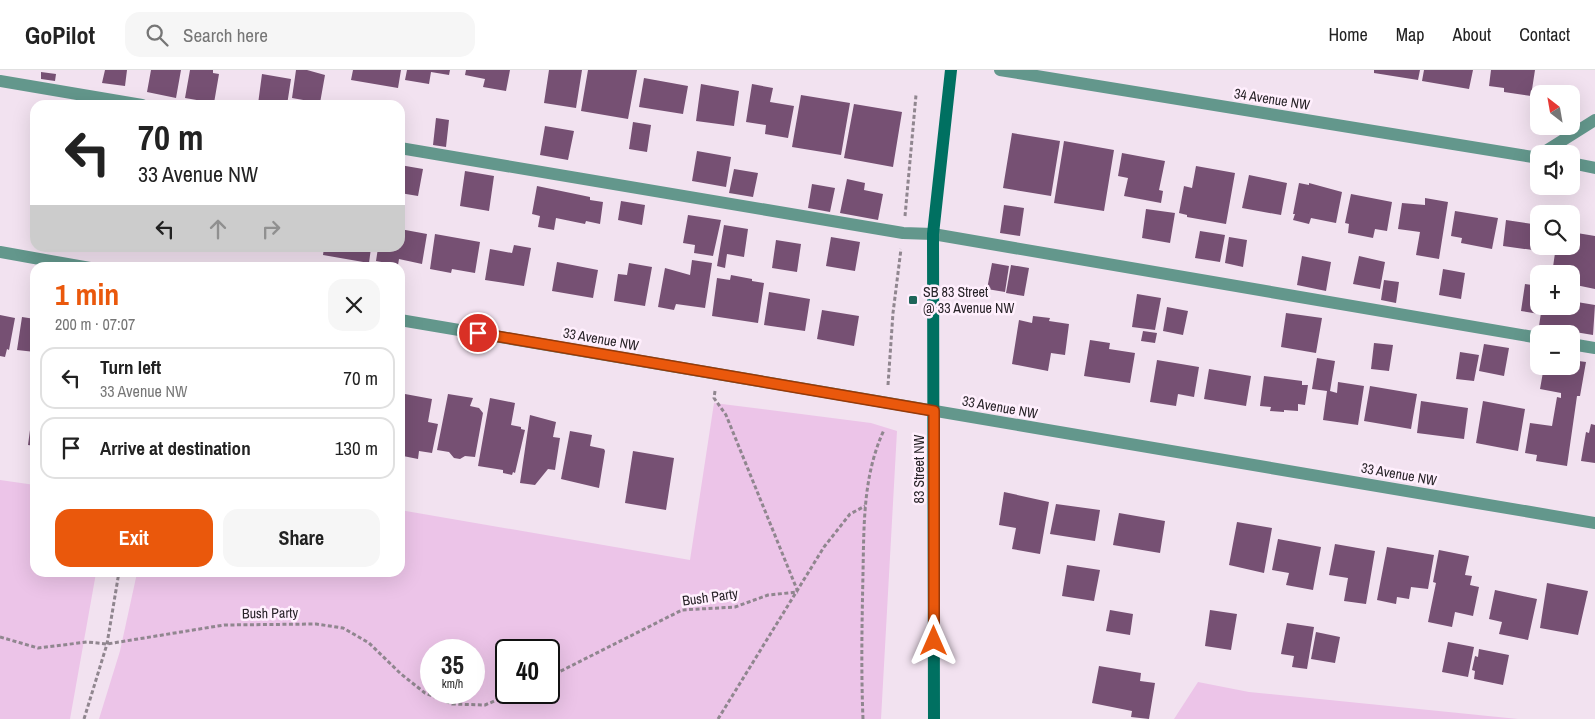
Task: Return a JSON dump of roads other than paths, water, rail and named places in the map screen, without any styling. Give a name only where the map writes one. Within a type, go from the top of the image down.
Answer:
[{"type":"street","name":"83 Street NW","points":[[934,719],[933,234],[951,70]]},
{"type":"street","name":"34 Avenue NW","points":[[1000,70],[1530,155]]},
{"type":"street","points":[[0,81],[112,100]]},
{"type":"street","points":[[1555,145],[1595,120]]},
{"type":"street","points":[[405,149],[904,233],[933,234],[1530,336]]},
{"type":"street","points":[[1580,165],[1595,168]]},
{"type":"street","points":[[0,252],[56,262]]},
{"type":"street","name":"33 Avenue NW","points":[[405,321],[1595,523]]},
{"type":"street","points":[[1580,346],[1595,348]]},
{"type":"place","name":"SB 83 Street @ 33 Avenue NW","points":[[913,300]]}]
